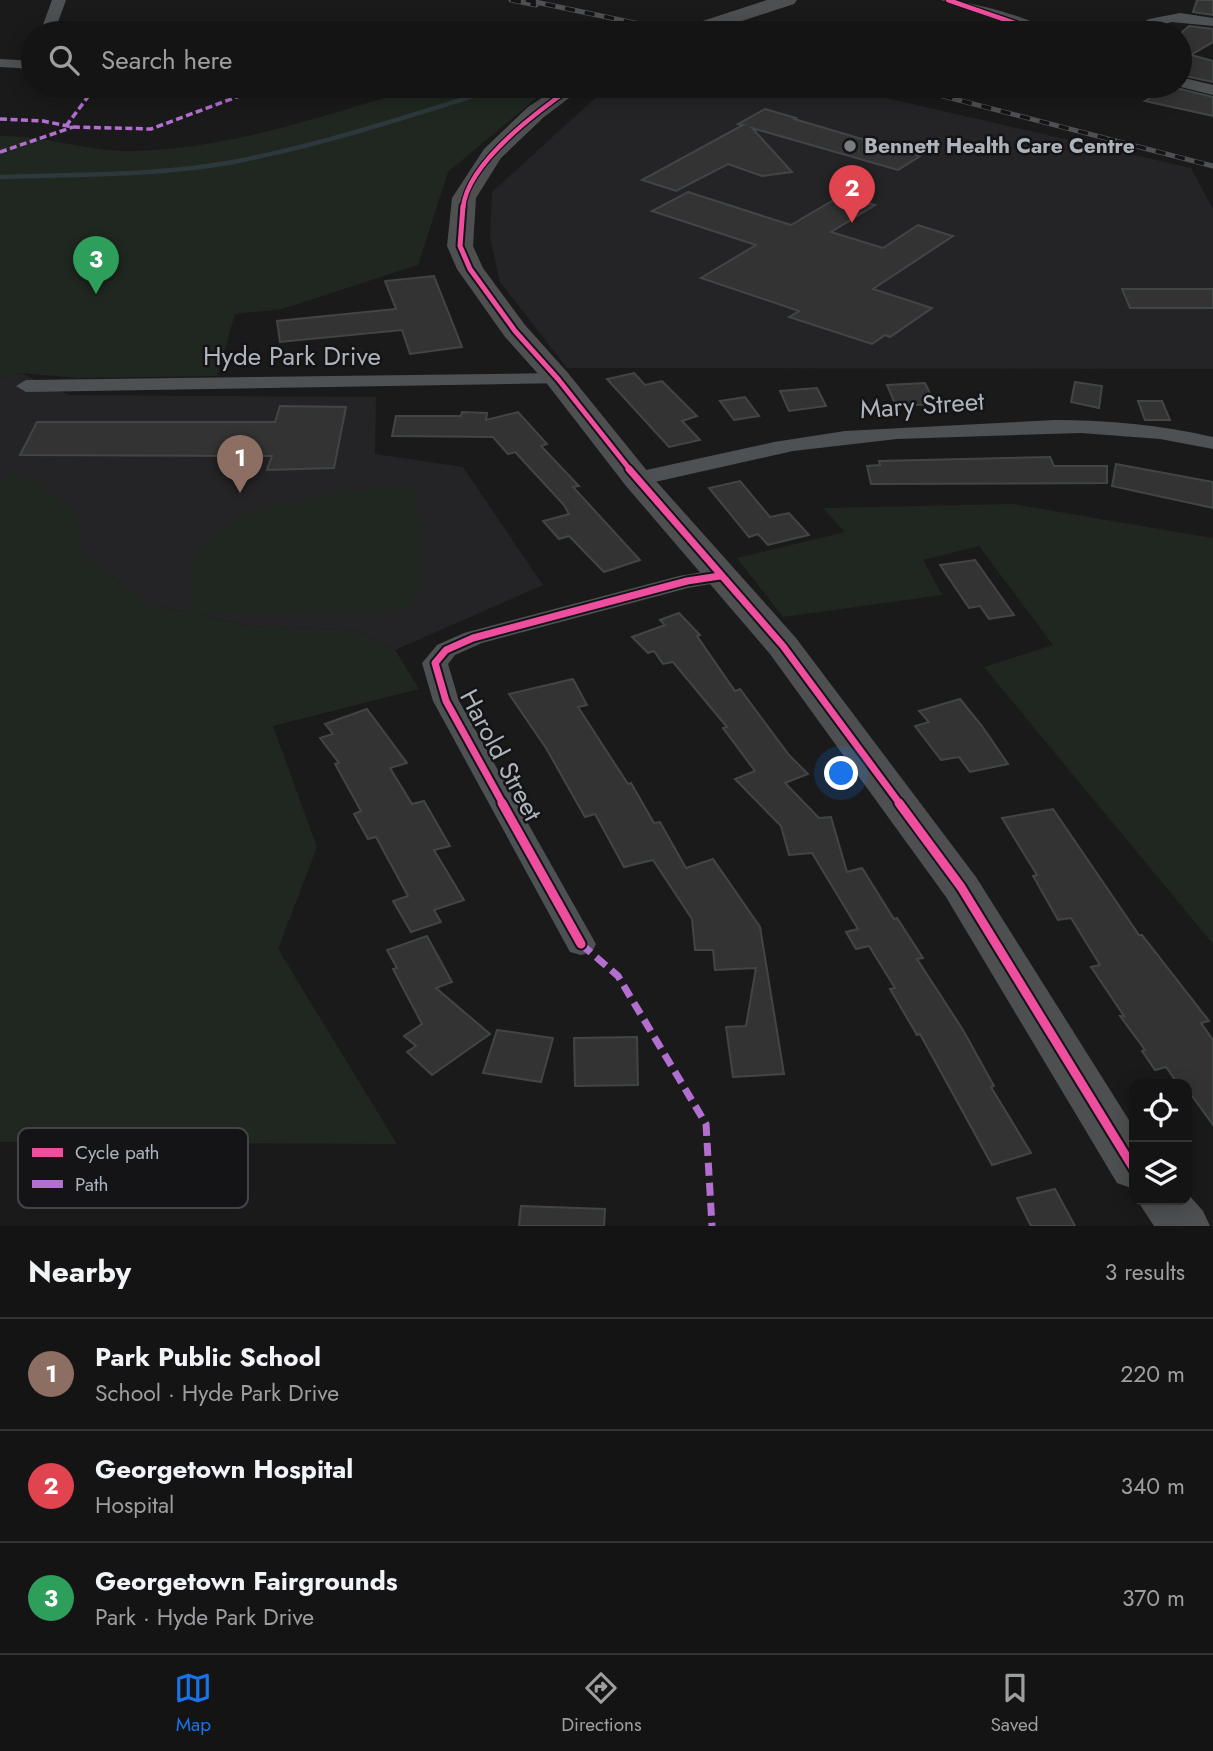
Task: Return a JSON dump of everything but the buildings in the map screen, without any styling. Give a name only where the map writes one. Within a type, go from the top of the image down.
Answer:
[{"type":"street","points":[[51,21],[59,0]]},
{"type":"street","points":[[722,21],[787,0]]},
{"type":"street","points":[[948,0],[1009,21]]},
{"type":"street","points":[[1153,21],[1171,16],[1213,22]]},
{"type":"street","points":[[0,63],[21,64]]},
{"type":"street","points":[[1192,85],[1213,90]]},
{"type":"street","points":[[556,98],[536,112],[492,154],[464,198],[460,246],[470,269],[515,331],[558,379],[637,480],[783,646],[961,887],[1129,1161]]},
{"type":"street","name":"Hyde Park Drive","points":[[26,386],[558,379]]},
{"type":"street","name":"Mary Street","points":[[637,480],[794,444],[902,432],[1045,426],[1124,427],[1175,433],[1213,443]]},
{"type":"street","name":"Harold Street","points":[[581,944],[446,701],[435,663],[446,650],[473,638],[687,581],[720,576]]},
{"type":"street","points":[[1166,1205],[1185,1226]]},
{"type":"shaded area","points":[[384,98],[537,98],[448,172],[418,265],[282,309],[235,314],[217,376],[78,378],[21,373],[0,379],[0,136],[33,138],[116,151],[170,149],[244,137]]},
{"type":"shaded area","points":[[886,98],[1191,168],[1213,209],[1213,369],[567,368],[500,282],[490,238],[492,192],[594,99]]},
{"type":"shaded area","points":[[21,373],[69,395],[376,397],[375,454],[463,467],[543,585],[395,650],[358,631],[251,626],[148,604],[83,554],[0,518],[0,379]]},
{"type":"shaded area","points":[[11,475],[36,480],[79,517],[83,554],[148,604],[190,613],[190,558],[245,512],[333,492],[417,485],[423,588],[409,609],[199,615],[251,626],[358,631],[395,650],[419,689],[273,726],[317,847],[278,949],[397,1144],[248,1143],[248,1128],[18,1128],[18,1142],[0,1142],[0,482]]},
{"type":"shaded area","points":[[1012,504],[1213,538],[1213,944],[984,667],[1053,645],[979,546],[923,560],[942,595],[783,617],[737,558],[845,532],[823,508]]},
{"type":"waterway","points":[[0,177],[88,175],[204,167],[268,155],[467,98]]},
{"type":"railway","points":[[511,0],[536,5]]},
{"type":"railway","points":[[526,0],[625,21]]},
{"type":"railway","points":[[950,98],[1213,166]]},
{"type":"marked path","points":[[66,126],[87,98]]},
{"type":"marked path","points":[[0,119],[43,121],[73,127],[151,129],[234,98]]},
{"type":"marked path","points":[[0,152],[73,127]]},
{"type":"marked path","points":[[581,944],[618,976],[706,1124],[712,1226]]},
{"type":"cycle path","points":[[948,0],[1013,21]]},
{"type":"cycle path","points":[[556,98],[536,112],[492,154],[464,198],[460,246],[470,269],[515,331],[558,379],[637,479],[783,646],[961,887],[1129,1161]]},
{"type":"cycle path","points":[[581,944],[446,701],[435,663],[446,650],[473,638],[687,581],[720,576]]},
{"type":"place","name":"Bennett Health Care Centre","points":[[850,146]]},
{"type":"place","name":"Georgetown Hospital","points":[[852,223]]},
{"type":"place","name":"Georgetown Fairgrounds","points":[[96,294]]},
{"type":"place","name":"Park Public School","points":[[240,493]]}]
